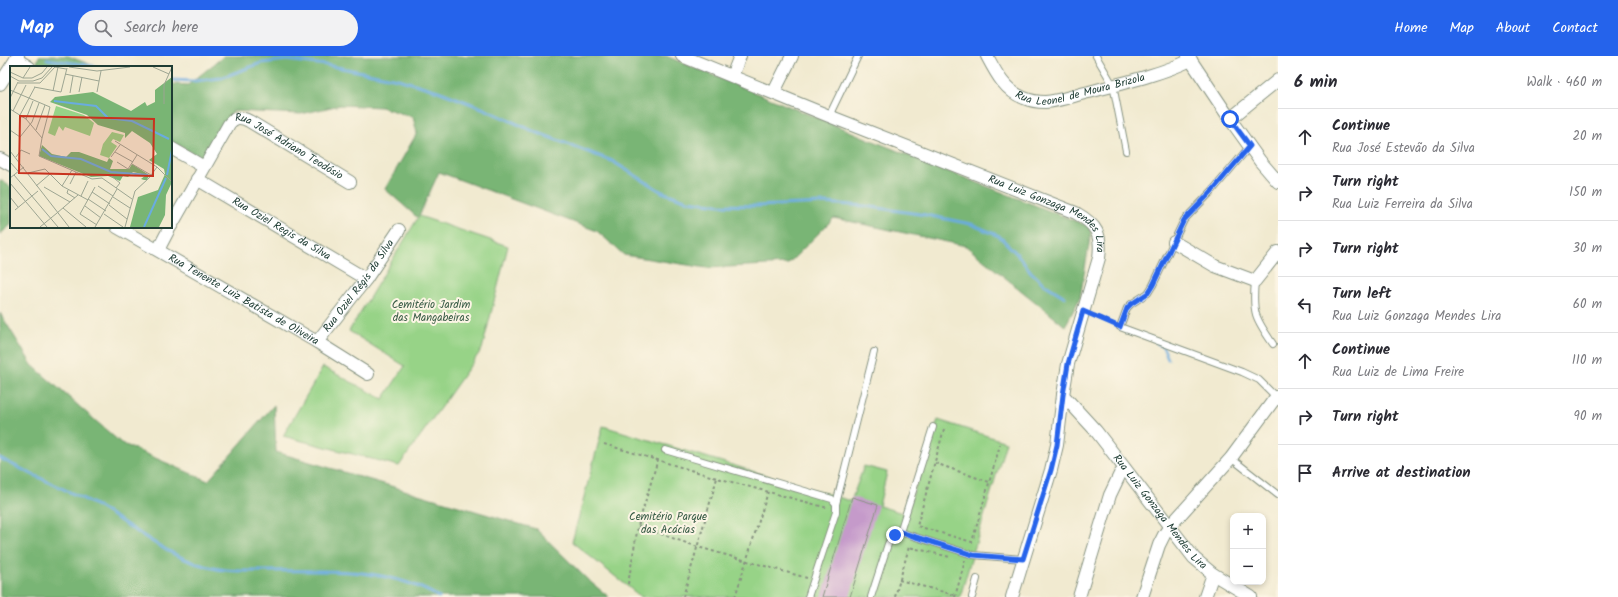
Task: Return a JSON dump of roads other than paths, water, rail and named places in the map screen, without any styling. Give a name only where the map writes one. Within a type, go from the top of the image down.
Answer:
[{"type":"street","name":"Rua Luiz Gonzaga Mendes Lira","points":[[682,56],[774,92],[829,116],[1076,213],[1087,219],[1094,226],[1099,235],[1099,258],[1068,364],[1063,395],[1096,431],[1194,558],[1212,574],[1251,597]]},
{"type":"street","points":[[732,76],[740,56]]},
{"type":"street","points":[[774,92],[792,56]]},
{"type":"street","name":"Rua Leonel de Moura Brizola","points":[[987,56],[1000,80],[1012,92],[1037,102],[1062,99],[1163,72],[1190,58]]},
{"type":"street","points":[[17,58],[28,66]]},
{"type":"street","points":[[1190,58],[1230,119],[1278,182]]},
{"type":"street","points":[[0,84],[10,69]]},
{"type":"street","points":[[1230,119],[1278,80]]},
{"type":"street","name":"Rua José Adriano Teodósio","points":[[204,167],[229,124],[233,119],[238,117],[249,121],[350,182]]},
{"type":"street","points":[[172,149],[204,167],[172,224]]},
{"type":"street","points":[[0,159],[10,164]]},
{"type":"street","name":"Rua Oziel Regis da Silva","points":[[197,179],[366,278]]},
{"type":"street","name":"Rua Tenente Luiz Batista de Oliveira","points":[[119,228],[317,342],[368,374]]},
{"type":"street","points":[[158,250],[170,228]]},
{"type":"street","name":"Rua Oziel Régis da Silva","points":[[317,342],[366,278],[399,230]]},
{"type":"street","points":[[1174,242],[1215,266],[1255,281],[1278,252]]},
{"type":"street","points":[[1012,597],[1051,470],[1057,445],[1063,395]]},
{"type":"street","points":[[1142,597],[1159,545],[1170,526],[1231,458],[1277,398]]},
{"type":"street","points":[[1079,597],[1108,502],[1116,483],[1125,469]]},
{"type":"street","points":[[1205,597],[1212,574]]},
{"type":"lane","points":[[829,116],[858,56]]},
{"type":"lane","points":[[1096,56],[1113,85],[1126,152]]},
{"type":"lane","points":[[1250,146],[1212,191],[1184,220],[1151,289],[1148,293],[1127,308],[1120,327],[1242,372],[1259,380],[1277,398]]},
{"type":"lane","points":[[1255,281],[1253,306],[1259,324],[1273,344]]},
{"type":"lane","points":[[808,597],[836,512],[836,504],[874,352]]},
{"type":"lane","points":[[871,597],[888,544],[891,538],[900,532],[933,427]]},
{"type":"lane","points":[[665,450],[832,500],[836,504]]},
{"type":"lane","points":[[1231,458],[1278,496]]},
{"type":"lane","points":[[900,532],[973,555],[1023,559]]},
{"type":"lane","points":[[972,597],[977,579]]},
{"type":"waterway","points":[[47,59],[92,66]]},
{"type":"waterway","points":[[172,80],[194,81],[221,78],[261,63],[287,60],[326,65],[398,79],[438,91],[482,108],[533,131],[612,161],[662,192],[688,201],[720,205],[756,206],[825,203],[865,206],[926,215],[971,224],[999,236],[1017,254],[1031,272],[1044,284],[1065,297]]},
{"type":"waterway","points":[[1157,343],[1163,347],[1168,359]]},
{"type":"waterway","points":[[0,458],[95,505],[176,555],[205,566],[235,571],[355,572],[398,580],[419,587],[439,597]]},
{"type":"park label","name":"Cemitério Jardim das Mangabeiras","points":[[431,311]]},
{"type":"park label","name":"Cemitério Parque das Acácias","points":[[668,523]]}]
